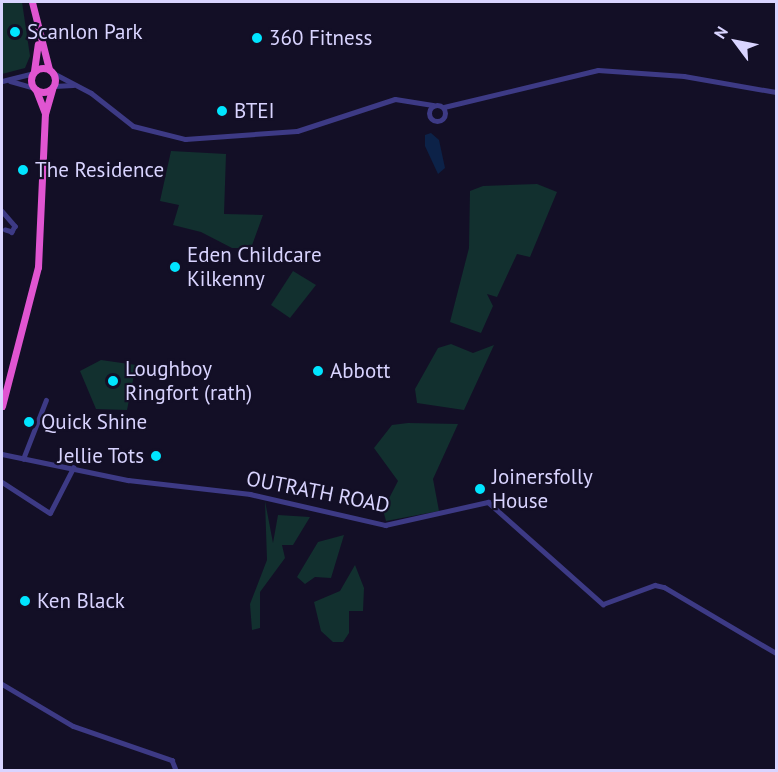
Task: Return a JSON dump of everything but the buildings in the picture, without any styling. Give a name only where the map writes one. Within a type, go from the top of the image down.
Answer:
[{"type":"highway","points":[[2,406],[38,267],[45,114],[52,88],[51,71],[38,41],[32,2]]},
{"type":"highway","points":[[38,41],[34,72],[35,89],[45,114]]},
{"type":"highway","points":[[34,72],[51,71]]},
{"type":"highway","points":[[35,89],[52,88]]},
{"type":"street","points":[[51,71],[133,126],[185,139],[297,131],[389,100],[422,101],[431,107],[444,107],[598,70],[684,76],[777,92]]},
{"type":"street","points":[[2,81],[34,72]]},
{"type":"street","points":[[9,80],[35,89]]},
{"type":"street","points":[[52,88],[75,85]]},
{"type":"street","points":[[431,107],[431,119],[440,121],[444,107]]},
{"type":"street","points":[[2,211],[15,226],[12,232],[5,230]]},
{"type":"street","points":[[23,459],[46,400]]},
{"type":"street","name":"OUTRATH ROAD","points":[[2,456],[250,494],[385,525],[488,502],[603,604],[655,585],[664,587],[777,653]]},
{"type":"street","points":[[2,482],[50,513],[73,468]]},
{"type":"street","points":[[2,684],[73,726],[172,760],[177,771]]},
{"type":"green space","name":"Scanlon Park","points":[[2,2],[22,2],[30,56],[25,68],[2,74]]},
{"type":"green space","points":[[171,151],[226,154],[224,214],[263,215],[251,248],[232,248],[201,232],[173,225],[179,205],[160,201]]},
{"type":"green space","points":[[537,184],[557,192],[530,257],[517,254],[497,297],[487,294],[493,306],[481,333],[450,322],[469,248],[470,191],[483,186]]},
{"type":"green space","points":[[293,271],[316,285],[290,318],[271,305]]},
{"type":"green space","points":[[451,344],[473,353],[494,345],[464,410],[417,403],[415,389],[438,348]]},
{"type":"green space","points":[[101,360],[136,365],[127,410],[96,409],[80,371]]},
{"type":"green space","points":[[458,424],[433,479],[439,511],[386,521],[383,510],[398,481],[374,448],[392,425]]},
{"type":"green space","points":[[265,501],[273,543],[278,515],[310,517],[293,545],[282,545],[285,558],[260,592],[260,628],[252,630],[250,604],[267,560]]},
{"type":"green space","points":[[344,535],[331,578],[315,577],[305,584],[297,577],[318,542]]},
{"type":"green space","points":[[355,565],[364,588],[363,611],[349,611],[349,633],[343,642],[333,642],[321,631],[314,602],[340,591]]},
{"type":"water","points":[[431,133],[439,140],[445,168],[438,174],[425,146],[425,135]]},
{"type":"place","name":"Scanlon Park","points":[[15,32]]},
{"type":"place","name":"360 Fitness","points":[[257,38]]},
{"type":"place","name":"BTEI","points":[[222,111]]},
{"type":"place","name":"The Residence","points":[[23,170]]},
{"type":"place","name":"Eden Childcare Kilkenny","points":[[175,267]]},
{"type":"place","name":"Abbott","points":[[318,371]]},
{"type":"place","name":"Loughboy Ringfort (rath)","points":[[113,381]]},
{"type":"place","name":"Quick Shine","points":[[29,422]]},
{"type":"place","name":"Jellie Tots","points":[[156,456]]},
{"type":"place","name":"Joinersfolly House","points":[[480,489]]},
{"type":"place","name":"Ken Black","points":[[25,601]]}]
